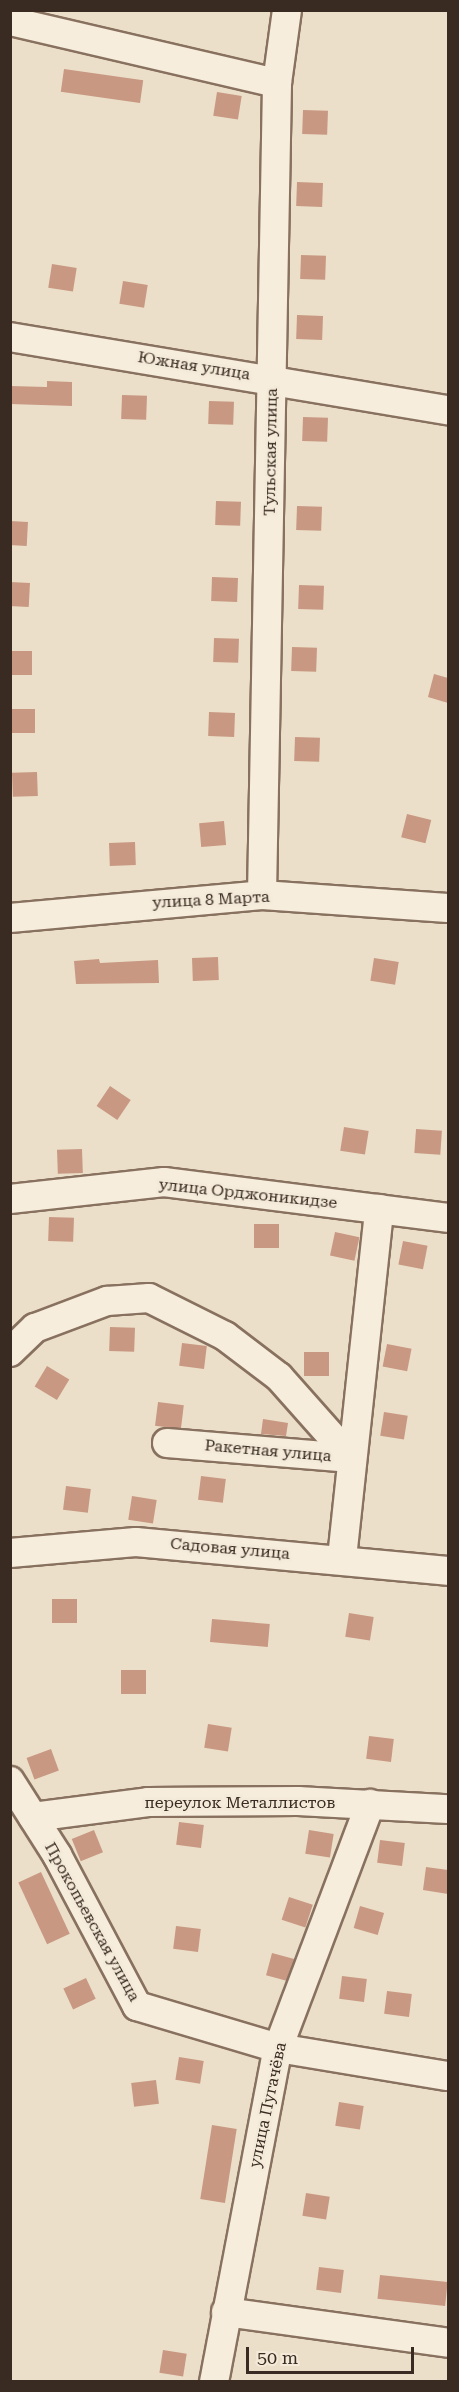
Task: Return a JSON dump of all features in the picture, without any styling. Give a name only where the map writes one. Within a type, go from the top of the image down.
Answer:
[{"type":"street","name":"Тульская улица","points":[[262,895],[277,83],[286,10]]},
{"type":"street","points":[[10,21],[277,83]]},
{"type":"street","name":"Южная улица","points":[[10,337],[273,379],[448,410]]},
{"type":"street","name":"улица 8 Марта","points":[[10,918],[262,895],[448,908]]},
{"type":"street","name":"улица Орджоникидзе","points":[[10,1199],[164,1182],[448,1218]]},
{"type":"street","points":[[342,1558],[379,1209]]},
{"type":"street","name":"Ракетная улица","points":[[10,1352],[35,1328],[107,1301],[149,1298],[225,1336],[279,1377],[351,1458]]},
{"type":"street","name":"Ракетная улица","points":[[167,1443],[351,1458]]},
{"type":"street","name":"Садовая улица","points":[[10,1553],[136,1542],[342,1558],[448,1571]]},
{"type":"street","name":"Прокопьевская улица","points":[[10,1781],[33,1817],[137,2006],[278,2048],[448,2076]]},
{"type":"street","name":"переулок Металлистов","points":[[33,1817],[148,1802],[370,1804],[448,1809]]},
{"type":"street","name":"улица Пугачёва","points":[[214,2382],[278,2048],[370,1804]]},
{"type":"street","points":[[226,2312],[448,2343]]},
{"type":"building","points":[[64,69],[143,80],[140,103],[61,92]]},
{"type":"building","points":[[217,92],[242,96],[238,120],[213,116]]},
{"type":"building","points":[[303,110],[328,111],[327,135],[302,134]]},
{"type":"building","points":[[297,182],[323,183],[322,207],[296,206]]},
{"type":"building","points":[[301,255],[326,256],[325,280],[300,279]]},
{"type":"building","points":[[52,264],[77,268],[73,292],[48,288]]},
{"type":"building","points":[[123,281],[148,285],[144,308],[119,304]]},
{"type":"building","points":[[297,315],[323,316],[322,340],[296,339]]},
{"type":"building","points":[[47,381],[72,382],[72,406],[10,404],[10,386],[47,387]]},
{"type":"building","points":[[122,395],[147,396],[146,420],[121,419]]},
{"type":"building","points":[[209,401],[234,402],[233,425],[208,424]]},
{"type":"building","points":[[303,417],[328,418],[327,442],[302,441]]},
{"type":"building","points":[[216,501],[241,502],[240,526],[215,525]]},
{"type":"building","points":[[297,506],[322,507],[321,531],[296,530]]},
{"type":"building","points":[[10,521],[28,522],[27,546],[10,545]]},
{"type":"building","points":[[212,577],[238,578],[237,602],[211,601]]},
{"type":"building","points":[[10,582],[30,583],[29,607],[10,606]]},
{"type":"building","points":[[299,585],[324,586],[323,610],[298,609]]},
{"type":"building","points":[[214,638],[239,639],[238,663],[213,662]]},
{"type":"building","points":[[292,647],[317,648],[316,672],[291,671]]},
{"type":"building","points":[[10,651],[32,651],[32,675],[10,675]]},
{"type":"building","points":[[434,674],[448,678],[448,703],[428,697]]},
{"type":"building","points":[[10,709],[35,709],[35,733],[10,733]]},
{"type":"building","points":[[209,712],[235,713],[234,737],[208,736]]},
{"type":"building","points":[[295,737],[320,738],[319,762],[294,761]]},
{"type":"building","points":[[37,772],[38,796],[13,797],[12,773]]},
{"type":"building","points":[[407,814],[431,820],[425,843],[401,837]]},
{"type":"building","points":[[224,821],[226,845],[201,847],[199,823]]},
{"type":"building","points":[[135,842],[136,865],[110,866],[109,843]]},
{"type":"building","points":[[218,957],[219,980],[193,981],[192,958]]},
{"type":"building","points":[[374,958],[399,962],[395,985],[370,981]]},
{"type":"building","points":[[99,959],[100,963],[158,960],[159,983],[76,984],[74,961]]},
{"type":"building","points":[[110,1086],[131,1100],[117,1120],[97,1106]]},
{"type":"building","points":[[344,1127],[369,1131],[365,1155],[340,1151]]},
{"type":"building","points":[[416,1129],[442,1131],[440,1155],[414,1153]]},
{"type":"building","points":[[82,1149],[83,1173],[58,1174],[57,1150]]},
{"type":"building","points":[[49,1217],[74,1218],[73,1242],[48,1241]]},
{"type":"building","points":[[254,1224],[279,1224],[279,1248],[254,1248]]},
{"type":"building","points":[[335,1232],[359,1237],[354,1261],[330,1255]]},
{"type":"building","points":[[403,1241],[428,1246],[423,1269],[398,1265]]},
{"type":"building","points":[[110,1327],[135,1328],[134,1352],[109,1351]]},
{"type":"building","points":[[182,1343],[207,1346],[204,1369],[179,1366]]},
{"type":"building","points":[[387,1344],[412,1349],[407,1371],[383,1367]]},
{"type":"building","points":[[304,1352],[329,1352],[329,1376],[304,1376]]},
{"type":"building","points":[[47,1366],[69,1379],[57,1400],[35,1387]]},
{"type":"building","points":[[158,1402],[184,1405],[181,1429],[155,1426]]},
{"type":"building","points":[[384,1412],[408,1416],[404,1439],[380,1436]]},
{"type":"building","points":[[263,1419],[288,1423],[286,1436],[261,1434]]},
{"type":"building","points":[[201,1476],[226,1479],[223,1503],[198,1500]]},
{"type":"building","points":[[66,1486],[91,1489],[88,1513],[63,1510]]},
{"type":"building","points":[[132,1496],[157,1500],[153,1524],[128,1520]]},
{"type":"building","points":[[52,1599],[77,1599],[77,1623],[52,1623]]},
{"type":"building","points":[[349,1613],[374,1617],[370,1641],[345,1637]]},
{"type":"building","points":[[212,1619],[270,1624],[268,1647],[210,1642]]},
{"type":"building","points":[[121,1670],[146,1670],[146,1694],[121,1694]]},
{"type":"building","points":[[208,1724],[232,1728],[228,1751],[204,1748]]},
{"type":"building","points":[[369,1736],[394,1739],[391,1762],[366,1759]]},
{"type":"building","points":[[51,1749],[59,1771],[34,1780],[27,1758]]},
{"type":"building","points":[[179,1822],[204,1825],[201,1848],[176,1845]]},
{"type":"building","points":[[94,1830],[103,1852],[81,1861],[72,1839]]},
{"type":"building","points":[[309,1830],[334,1834],[330,1858],[305,1854]]},
{"type":"building","points":[[380,1840],[405,1843],[402,1866],[377,1863]]},
{"type":"building","points":[[426,1867],[448,1870],[448,1894],[423,1890]]},
{"type":"building","points":[[41,1872],[70,1934],[47,1944],[18,1883]]},
{"type":"building","points":[[289,1897],[313,1905],[305,1928],[282,1920]]},
{"type":"building","points":[[360,1906],[384,1913],[378,1935],[354,1928]]},
{"type":"building","points":[[176,1926],[201,1929],[198,1952],[173,1949]]},
{"type":"building","points":[[272,1953],[294,1959],[288,1981],[266,1975]]},
{"type":"building","points":[[342,1976],[367,1979],[364,2002],[339,1999]]},
{"type":"building","points":[[86,1978],[96,1999],[73,2009],[63,1989]]},
{"type":"building","points":[[387,1991],[412,1994],[409,2017],[384,2014]]},
{"type":"building","points":[[179,2057],[204,2061],[200,2084],[175,2080]]},
{"type":"building","points":[[156,2080],[159,2104],[134,2107],[131,2083]]},
{"type":"building","points":[[339,2102],[364,2106],[360,2130],[335,2126]]},
{"type":"building","points":[[212,2125],[237,2129],[225,2203],[200,2199]]},
{"type":"building","points":[[306,2193],[330,2197],[326,2219],[302,2216]]},
{"type":"building","points":[[319,2267],[344,2270],[341,2293],[316,2290]]},
{"type":"building","points":[[380,2275],[448,2282],[445,2306],[377,2299]]},
{"type":"building","points":[[163,2350],[187,2354],[183,2376],[159,2373]]}]
